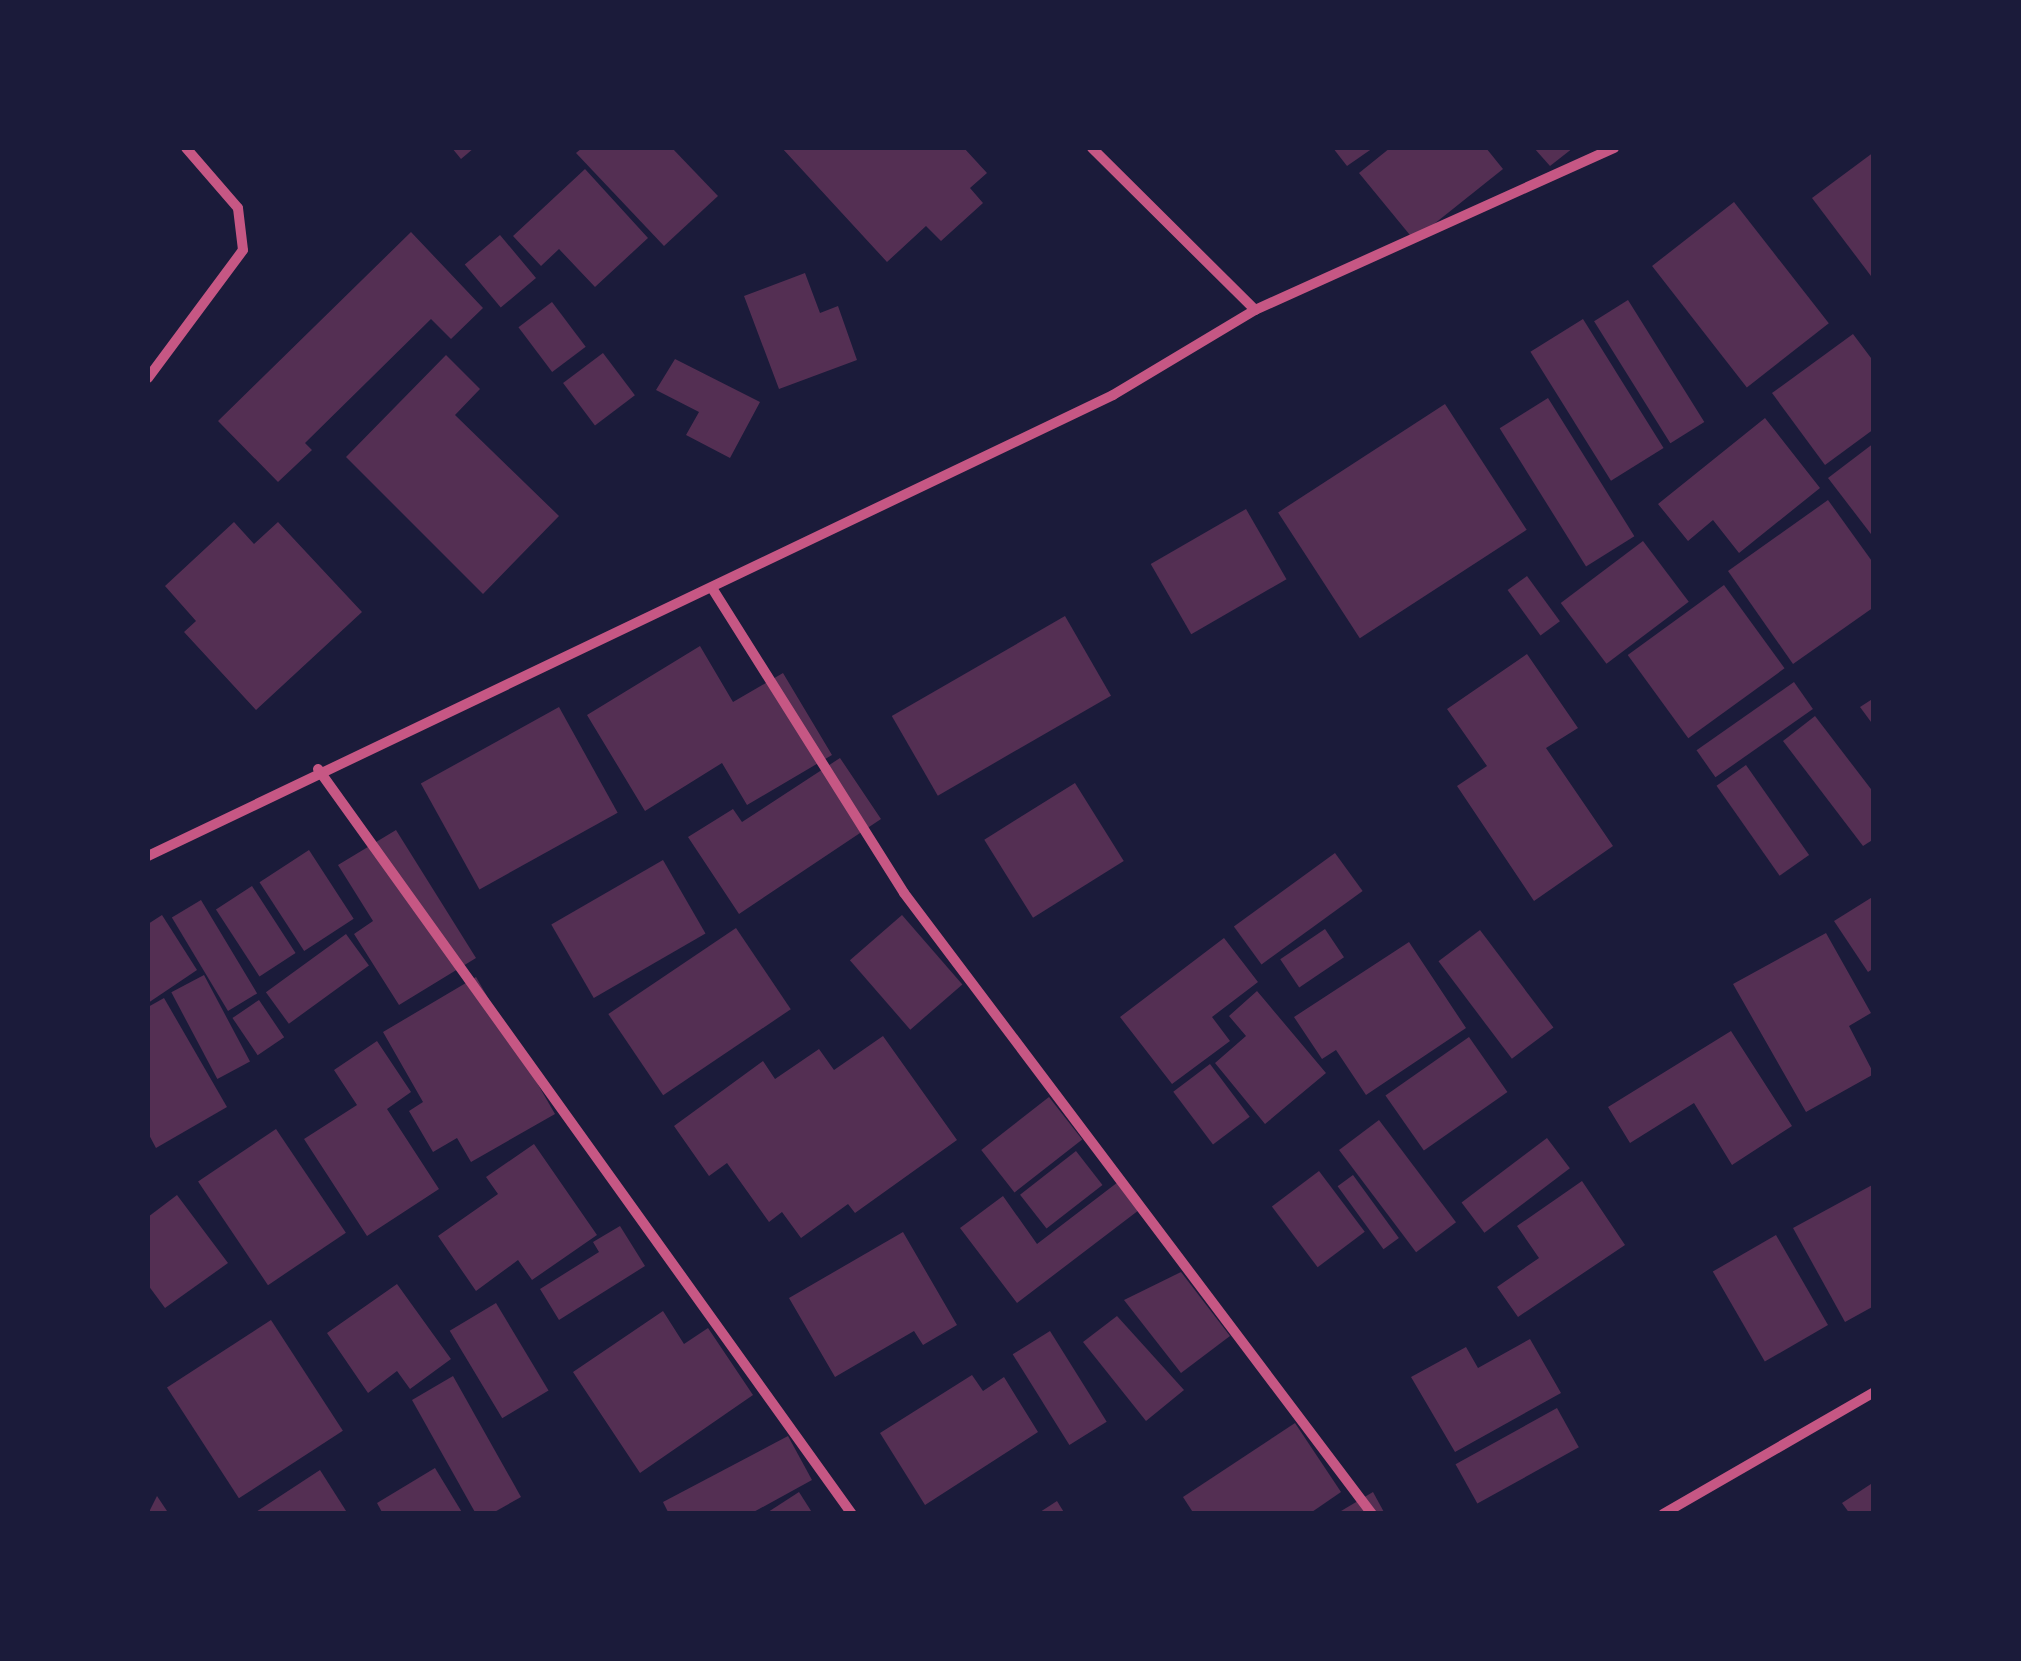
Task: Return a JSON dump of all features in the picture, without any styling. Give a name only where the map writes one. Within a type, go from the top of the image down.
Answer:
[{"type":"street","points":[[148,378],[242,250],[238,208],[186,148]]},
{"type":"street","points":[[1092,148],[1255,310]]},
{"type":"street","points":[[148,856],[318,768],[712,588],[1113,396],[1255,310],[1614,148]]},
{"type":"street","points":[[712,588],[904,893],[1372,1514]]},
{"type":"street","points":[[318,768],[852,1514]]},
{"type":"street","points":[[1663,1514],[1874,1392]]},
{"type":"building","points":[[452,148],[474,148],[461,159]]},
{"type":"building","points":[[582,148],[672,148],[718,196],[664,246],[576,153]]},
{"type":"building","points":[[782,148],[964,148],[987,173],[970,188],[983,203],[941,241],[926,226],[887,262]]},
{"type":"building","points":[[1333,148],[1373,148],[1347,166]]},
{"type":"building","points":[[1390,148],[1486,148],[1503,169],[1414,240],[1359,173]]},
{"type":"building","points":[[1534,148],[1573,148],[1550,166]]},
{"type":"building","points":[[1874,152],[1874,280],[1812,198]]},
{"type":"building","points":[[585,169],[648,238],[595,287],[559,249],[541,266],[513,236]]},
{"type":"building","points":[[1734,202],[1829,323],[1747,387],[1652,266]]},
{"type":"building","points":[[411,232],[483,308],[451,339],[431,319],[305,443],[312,450],[278,482],[218,421]]},
{"type":"building","points":[[500,235],[536,278],[501,307],[465,265]]},
{"type":"building","points":[[805,273],[820,313],[838,306],[857,360],[779,389],[744,296]]},
{"type":"building","points":[[1628,300],[1704,422],[1670,443],[1594,321]]},
{"type":"building","points":[[552,302],[586,347],[552,372],[518,327]]},
{"type":"building","points":[[1583,319],[1664,448],[1611,481],[1530,352]]},
{"type":"building","points":[[1853,334],[1874,362],[1874,429],[1825,465],[1772,393]]},
{"type":"building","points":[[603,353],[635,395],[595,425],[563,383]]},
{"type":"building","points":[[446,355],[480,389],[455,415],[559,516],[483,594],[346,457]]},
{"type":"building","points":[[675,359],[760,402],[730,458],[686,435],[699,412],[656,390]]},
{"type":"building","points":[[1548,398],[1634,536],[1586,566],[1500,428]]},
{"type":"building","points":[[1445,404],[1527,530],[1360,638],[1278,512]]},
{"type":"building","points":[[1765,418],[1820,488],[1739,553],[1713,520],[1688,541],[1658,504]]},
{"type":"building","points":[[1874,443],[1874,538],[1828,478]]},
{"type":"building","points":[[1828,500],[1874,564],[1874,607],[1793,664],[1728,571]]},
{"type":"building","points":[[1246,509],[1286,579],[1191,634],[1151,564]]},
{"type":"building","points":[[234,522],[254,544],[278,522],[362,612],[256,710],[184,632],[196,621],[165,586]]},
{"type":"building","points":[[1643,541],[1689,602],[1606,664],[1561,603]]},
{"type":"building","points":[[1527,576],[1560,621],[1540,635],[1508,590]]},
{"type":"building","points":[[1724,585],[1785,668],[1688,738],[1628,655]]},
{"type":"building","points":[[1065,616],[1111,696],[938,796],[892,716]]},
{"type":"building","points":[[700,646],[733,702],[783,673],[832,755],[747,805],[722,763],[645,811],[587,715]]},
{"type":"building","points":[[1527,654],[1578,728],[1546,748],[1613,846],[1534,901],[1457,786],[1487,766],[1447,709]]},
{"type":"building","points":[[1794,682],[1813,709],[1715,777],[1697,750]]},
{"type":"building","points":[[1874,698],[1874,726],[1860,707]]},
{"type":"building","points":[[559,707],[618,813],[479,889],[421,784]]},
{"type":"building","points":[[1815,716],[1874,793],[1874,839],[1863,846],[1783,741]]},
{"type":"building","points":[[840,758],[881,819],[739,914],[688,837],[733,809],[742,822]]},
{"type":"building","points":[[1746,765],[1809,855],[1780,876],[1717,786]]},
{"type":"building","points":[[1075,783],[1124,861],[1033,918],[984,840]]},
{"type":"building","points":[[396,830],[476,958],[399,1005],[354,934],[373,921],[338,865]]},
{"type":"building","points":[[309,850],[354,919],[304,951],[260,882]]},
{"type":"building","points":[[1335,853],[1363,891],[1261,964],[1234,926]]},
{"type":"building","points":[[663,860],[706,934],[594,998],[551,924]]},
{"type":"building","points":[[252,886],[296,953],[260,977],[216,909]]},
{"type":"building","points":[[1874,896],[1874,968],[1868,972],[1834,921]]},
{"type":"building","points":[[201,900],[257,993],[228,1011],[172,918]]},
{"type":"building","points":[[162,915],[197,970],[148,1003],[148,924]]},
{"type":"building","points":[[902,915],[962,984],[910,1030],[850,960]]},
{"type":"building","points":[[736,928],[791,1009],[663,1095],[608,1014]]},
{"type":"building","points":[[1325,929],[1344,957],[1299,987],[1280,959]]},
{"type":"building","points":[[1480,930],[1553,1027],[1512,1059],[1438,961]]},
{"type":"building","points":[[1826,933],[1871,1013],[1849,1026],[1874,1074],[1806,1112],[1733,984]]},
{"type":"building","points":[[346,934],[369,966],[289,1024],[266,992]]},
{"type":"building","points":[[1224,938],[1258,982],[1212,1017],[1230,1041],[1172,1084],[1120,1017]]},
{"type":"building","points":[[1409,942],[1466,1028],[1366,1095],[1336,1050],[1322,1059],[1294,1017]]},
{"type":"building","points":[[204,975],[250,1062],[217,1079],[171,992]]},
{"type":"building","points":[[476,977],[555,1114],[471,1162],[457,1138],[433,1152],[409,1111],[423,1102],[383,1032]]},
{"type":"building","points":[[1257,991],[1326,1073],[1265,1124],[1215,1063],[1246,1036],[1229,1016]]},
{"type":"building","points":[[164,998],[227,1107],[156,1148],[148,1133],[148,1007]]},
{"type":"building","points":[[259,1000],[284,1037],[258,1055],[232,1018]]},
{"type":"building","points":[[1731,1031],[1792,1126],[1732,1165],[1694,1103],[1630,1143],[1608,1107]]},
{"type":"building","points":[[883,1036],[957,1140],[855,1213],[848,1204],[801,1238],[782,1212],[769,1222],[727,1163],[709,1176],[674,1126],[763,1061],[775,1079],[819,1049],[834,1070]]},
{"type":"building","points":[[1469,1037],[1507,1092],[1424,1150],[1385,1096]]},
{"type":"building","points":[[377,1041],[411,1092],[387,1109],[439,1189],[367,1236],[304,1139],[357,1105],[334,1070]]},
{"type":"building","points":[[1210,1064],[1250,1117],[1213,1144],[1173,1092]]},
{"type":"building","points":[[1049,1097],[1082,1140],[1014,1192],[981,1150]]},
{"type":"building","points":[[1379,1120],[1456,1222],[1416,1252],[1339,1150]]},
{"type":"building","points":[[276,1129],[346,1233],[268,1285],[198,1182]]},
{"type":"building","points":[[1547,1138],[1570,1168],[1484,1233],[1462,1202]]},
{"type":"building","points":[[534,1144],[597,1235],[532,1280],[518,1260],[476,1291],[438,1236],[498,1194],[486,1177]]},
{"type":"building","points":[[1076,1151],[1102,1185],[1047,1229],[1020,1195]]},
{"type":"building","points":[[1319,1171],[1365,1232],[1318,1267],[1272,1207]]},
{"type":"building","points":[[1353,1175],[1399,1238],[1383,1249],[1338,1186]]},
{"type":"building","points":[[1582,1181],[1625,1245],[1518,1317],[1497,1287],[1539,1258],[1517,1226]]},
{"type":"building","points":[[1118,1182],[1139,1210],[1017,1303],[960,1228],[1003,1196],[1037,1244]]},
{"type":"building","points":[[1874,1184],[1874,1306],[1845,1322],[1793,1228]]},
{"type":"building","points":[[177,1195],[228,1263],[165,1308],[148,1285],[148,1217]]},
{"type":"building","points":[[620,1226],[645,1266],[559,1320],[540,1289],[599,1252],[593,1242]]},
{"type":"building","points":[[903,1232],[957,1325],[923,1345],[914,1331],[835,1377],[789,1298]]},
{"type":"building","points":[[1776,1235],[1828,1325],[1765,1362],[1713,1272]]},
{"type":"building","points":[[1181,1272],[1230,1336],[1181,1373],[1124,1300]]},
{"type":"building","points":[[397,1284],[451,1359],[410,1389],[397,1371],[368,1393],[327,1333]]},
{"type":"building","points":[[496,1303],[549,1390],[502,1418],[450,1331]]},
{"type":"building","points":[[663,1311],[684,1344],[708,1328],[753,1395],[640,1473],[573,1372]]},
{"type":"building","points":[[1117,1316],[1184,1390],[1146,1421],[1083,1342]]},
{"type":"building","points":[[271,1320],[343,1431],[239,1498],[167,1388]]},
{"type":"building","points":[[1050,1331],[1107,1422],[1069,1445],[1013,1354]]},
{"type":"building","points":[[1530,1339],[1561,1393],[1455,1452],[1411,1377],[1466,1347],[1478,1368]]},
{"type":"building","points":[[972,1375],[983,1391],[1004,1377],[1038,1432],[925,1505],[880,1433]]},
{"type":"building","points":[[453,1376],[521,1497],[491,1514],[476,1514],[412,1400]]},
{"type":"building","points":[[1557,1408],[1579,1447],[1477,1504],[1456,1464]]},
{"type":"building","points":[[1295,1423],[1341,1492],[1309,1514],[1194,1514],[1183,1497]]},
{"type":"building","points":[[788,1436],[812,1480],[750,1514],[669,1514],[663,1502]]},
{"type":"building","points":[[435,1468],[463,1514],[383,1514],[377,1503]]},
{"type":"building","points":[[320,1470],[348,1514],[253,1514]]},
{"type":"building","points":[[1874,1482],[1874,1514],[1850,1514],[1842,1503]]},
{"type":"building","points":[[799,1492],[813,1514],[765,1514]]},
{"type":"building","points":[[1373,1492],[1385,1514],[1336,1514]]},
{"type":"building","points":[[157,1496],[169,1514],[148,1514]]},
{"type":"building","points":[[1057,1501],[1065,1514],[1037,1514]]}]
